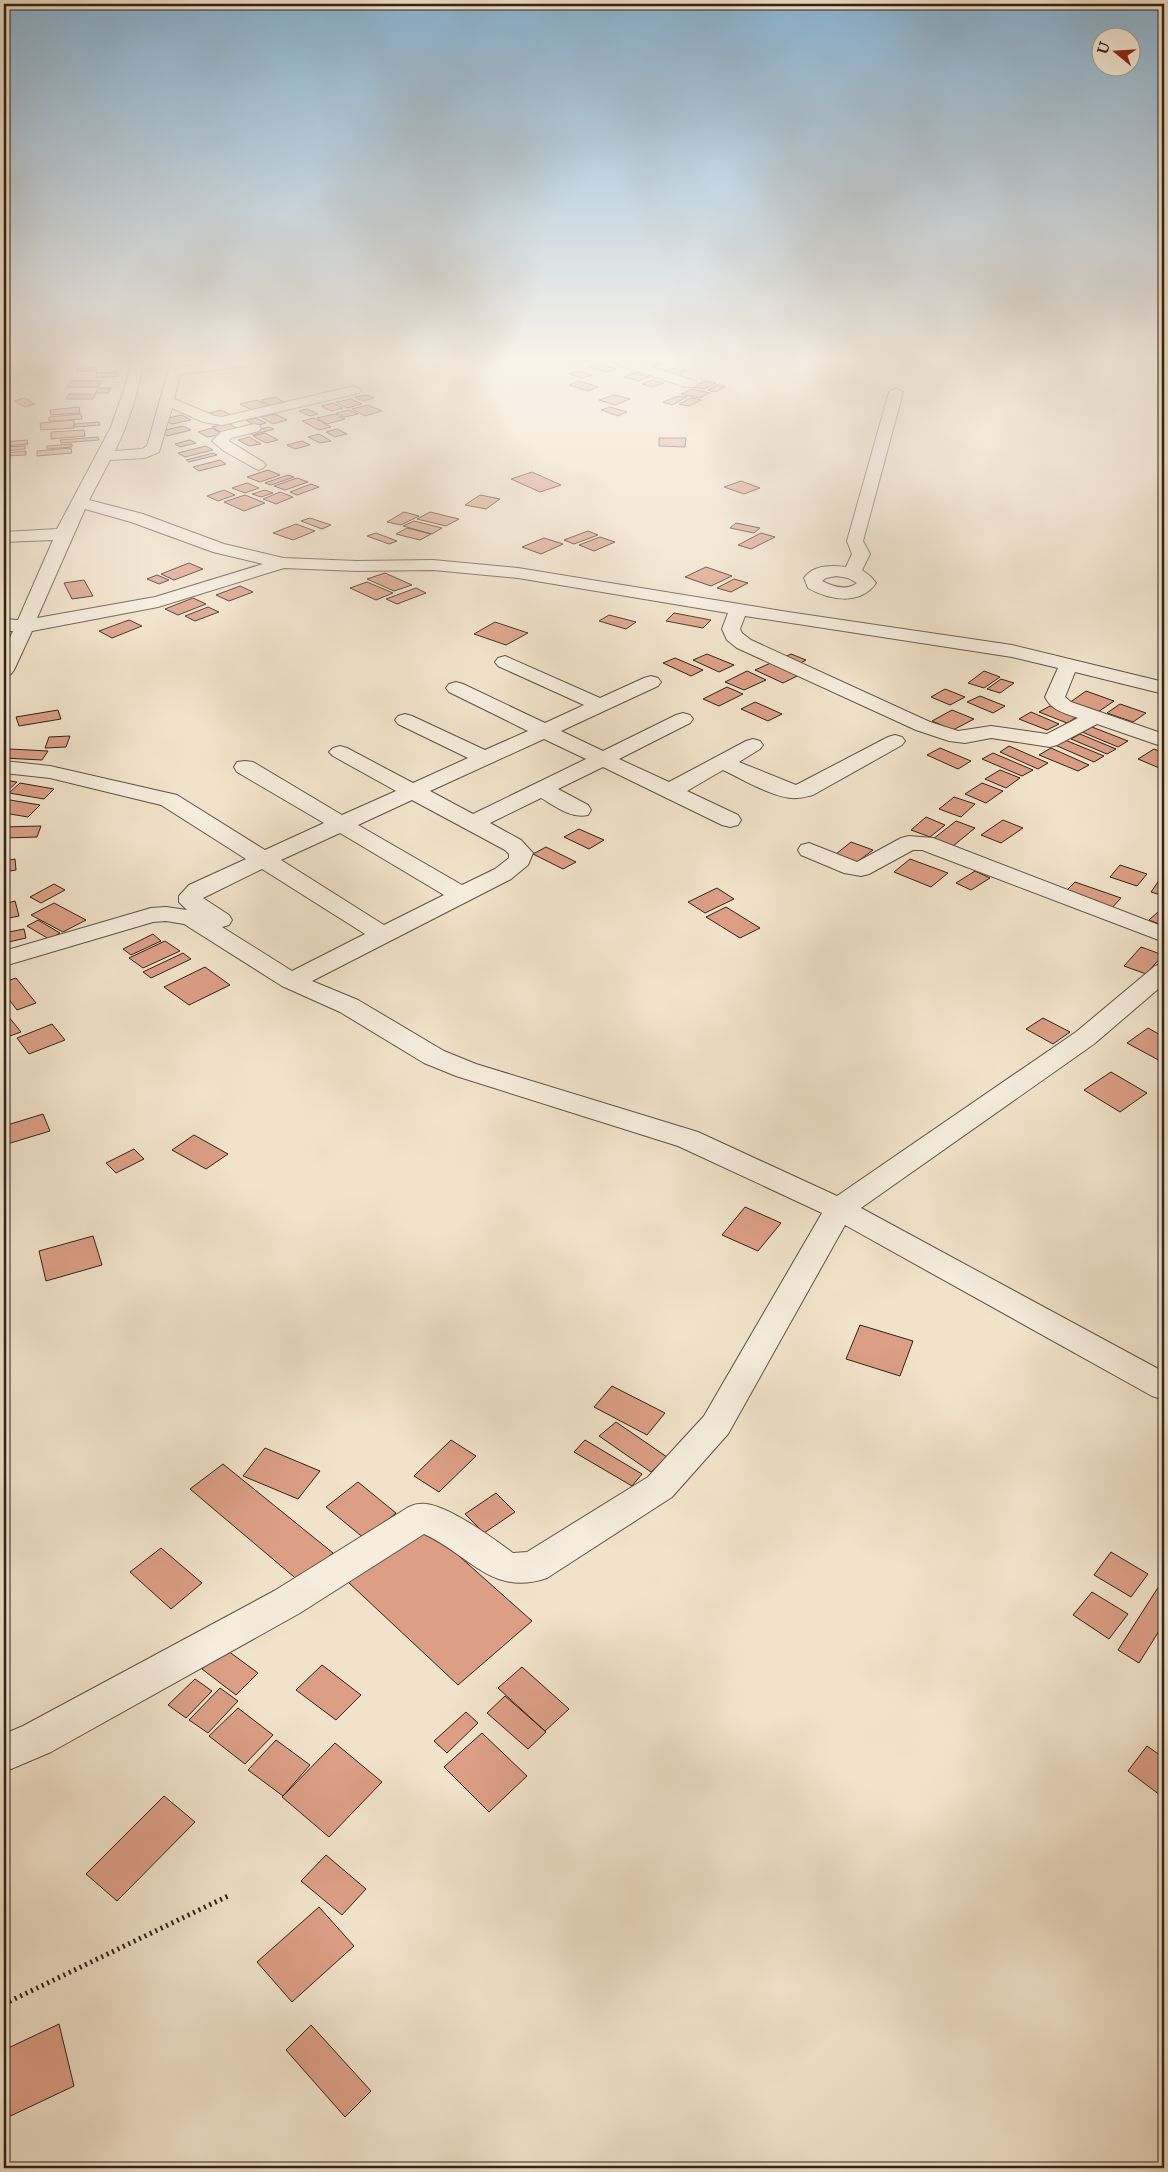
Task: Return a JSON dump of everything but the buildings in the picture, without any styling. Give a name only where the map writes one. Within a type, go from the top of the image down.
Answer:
[{"type":"street","points":[[4,670],[26,626],[64,534],[100,462]]},
{"type":"street","points":[[253,462],[258,465]]},
{"type":"street","points":[[844,571],[860,554],[855,541],[877,462]]},
{"type":"street","points":[[79,502],[137,518],[219,548],[283,563],[357,566],[433,565],[518,572],[825,623],[970,644],[1069,664],[1164,688]]},
{"type":"street","points":[[4,537],[64,534]]},
{"type":"street","points":[[4,625],[26,626],[158,602],[283,563]]},
{"type":"street","points":[[844,571],[863,577],[867,583],[864,588],[853,592],[839,593],[823,590],[814,584],[813,578],[821,573],[844,571]]},
{"type":"street","points":[[825,623],[839,593]]},
{"type":"street","points":[[738,609],[731,629],[734,636],[744,644],[923,726],[956,737],[991,732],[1050,742],[1095,716]]},
{"type":"street","points":[[505,662],[600,705]]},
{"type":"street","points":[[1069,664],[1055,697],[1057,702],[1164,741]]},
{"type":"street","points":[[298,977],[191,902],[190,896],[197,890],[651,682]]},
{"type":"street","points":[[456,688],[730,820]]},
{"type":"street","points":[[473,823],[683,719]]},
{"type":"street","points":[[405,720],[484,758]]},
{"type":"street","points":[[722,762],[786,790],[796,792],[805,790],[895,741]]},
{"type":"street","points":[[670,791],[753,745]]},
{"type":"street","points":[[298,977],[503,874],[520,860],[521,853],[513,845],[340,752]]},
{"type":"street","points":[[4,767],[50,772],[169,800],[383,935]]},
{"type":"street","points":[[245,768],[461,895]]},
{"type":"street","points":[[541,789],[580,810]]},
{"type":"street","points":[[809,850],[861,870],[909,843],[925,843],[1164,935]]},
{"type":"street","points":[[4,959],[151,915],[166,914],[191,918],[349,1006],[434,1057],[466,1070],[688,1139],[714,1149],[838,1209],[1164,1387]]},
{"type":"street","points":[[4,1754],[37,1739],[287,1602],[420,1518],[434,1521],[472,1543],[505,1567],[519,1569],[534,1567],[660,1487],[716,1425],[838,1209],[1085,1038],[1164,971]]},
{"type":"path","points":[[4,2004],[228,1896]]}]
